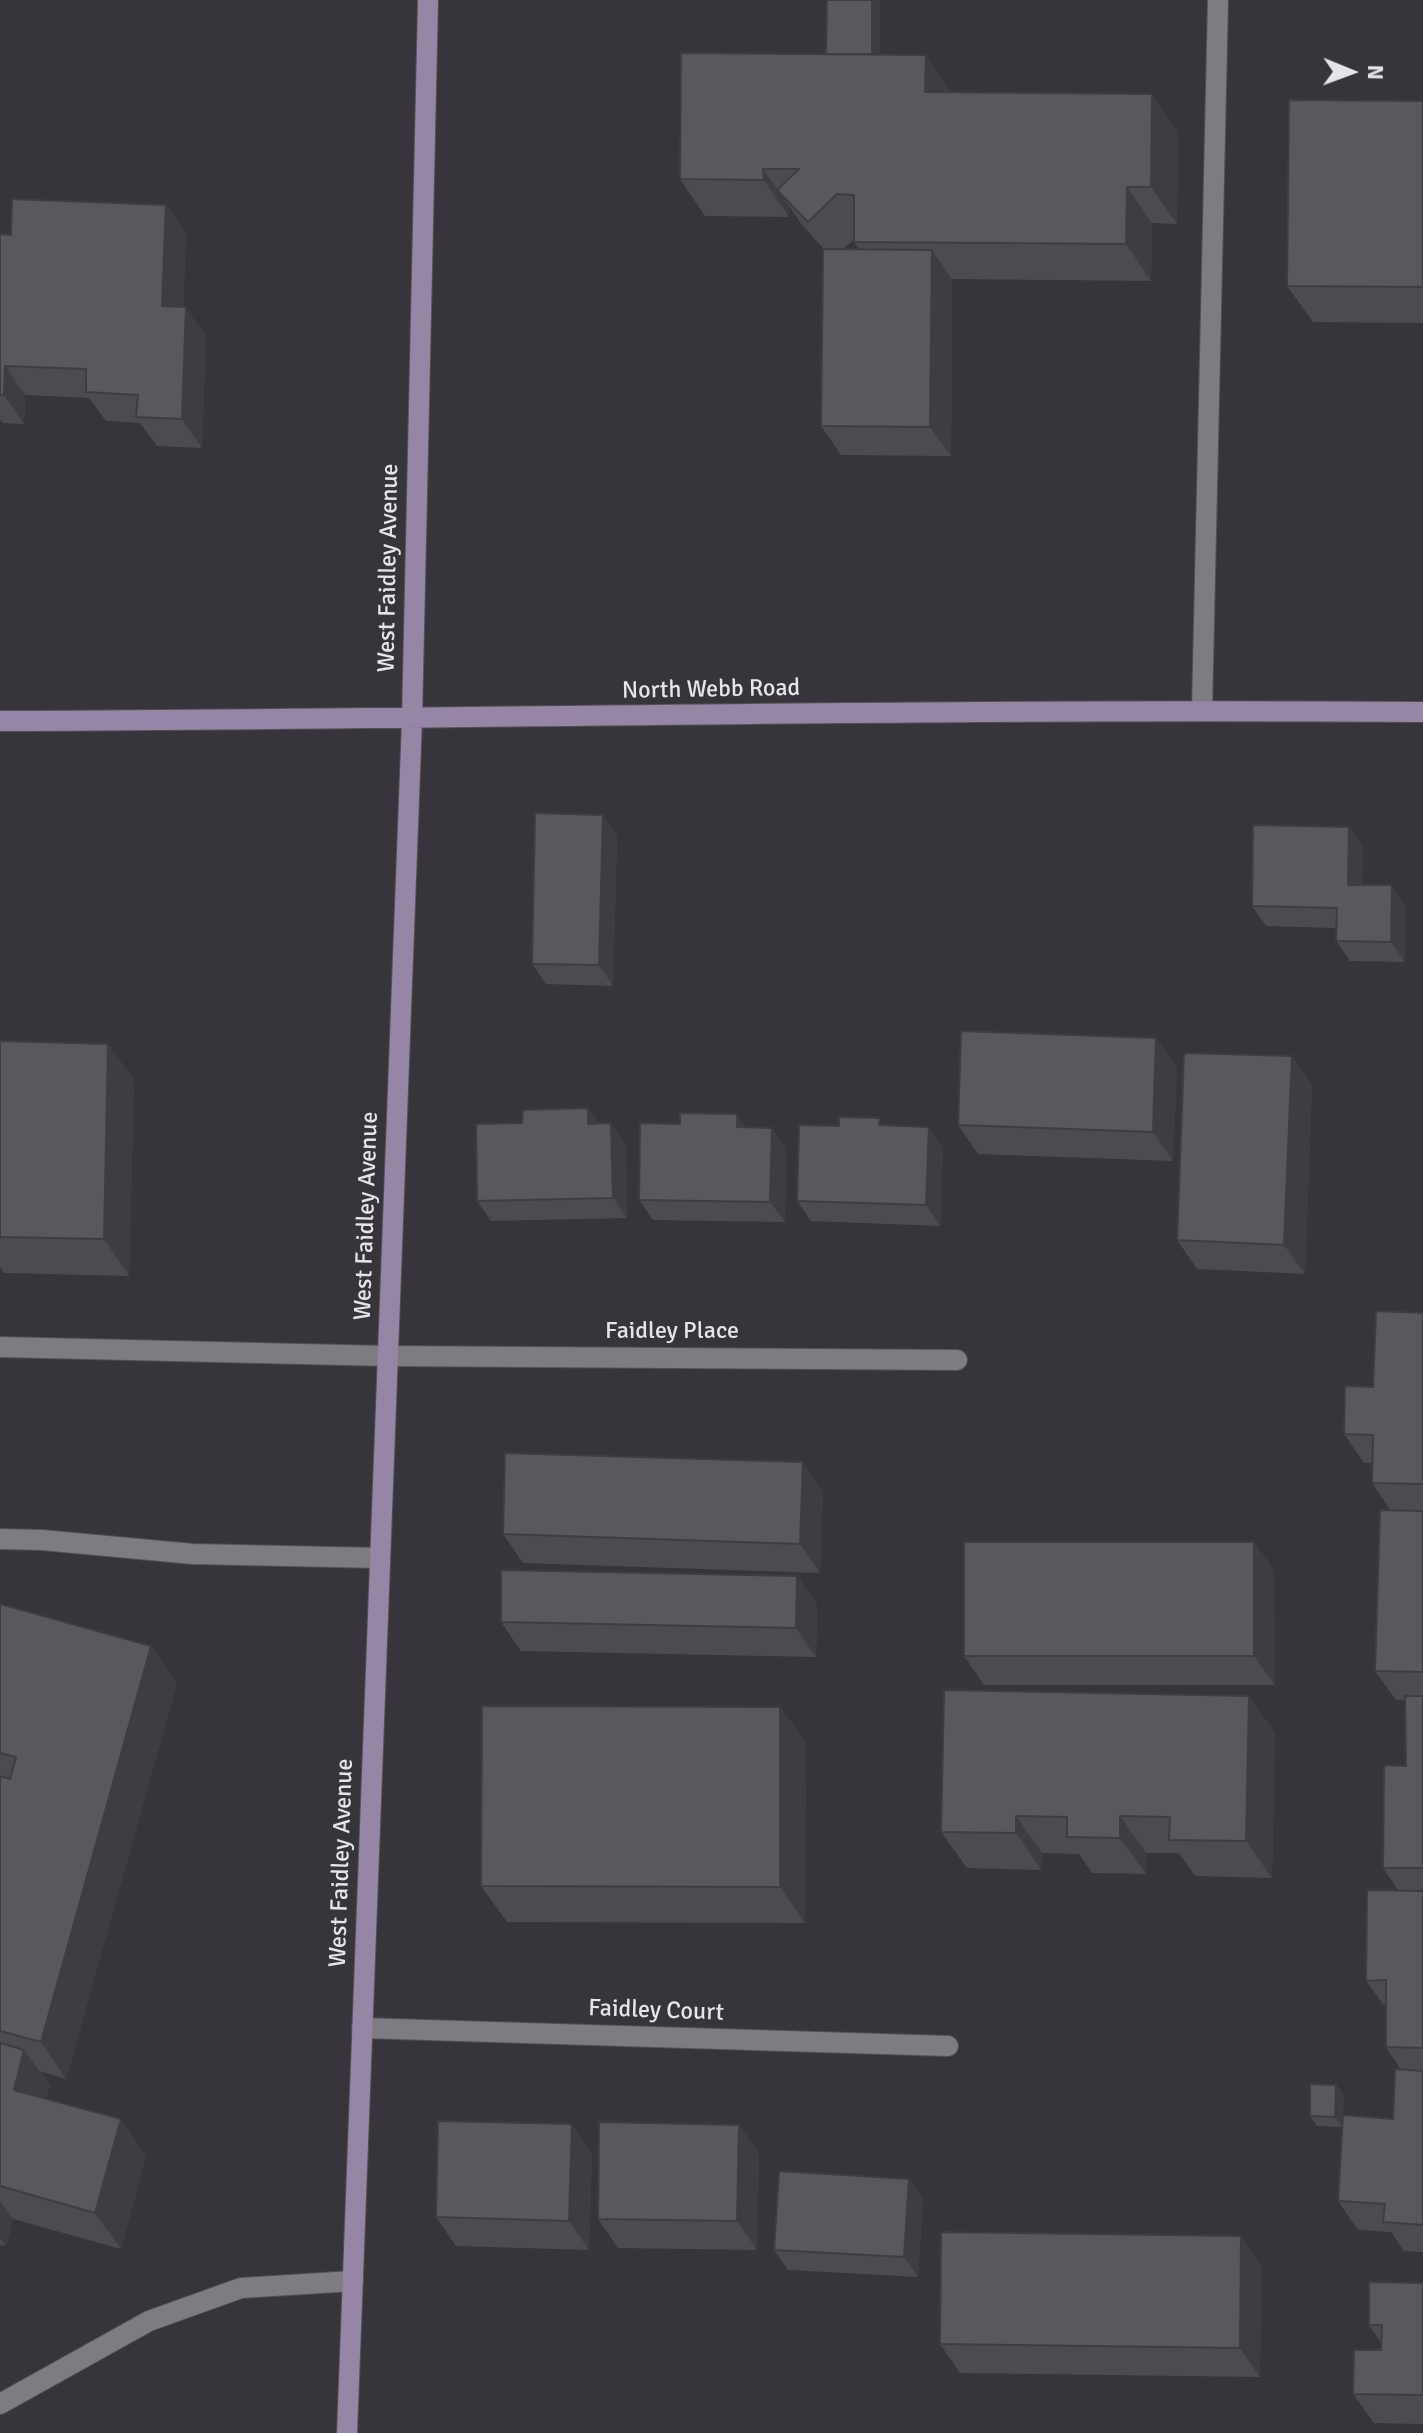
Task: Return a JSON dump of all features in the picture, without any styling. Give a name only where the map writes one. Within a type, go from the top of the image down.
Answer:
[{"type":"street","name":"West Faidley Avenue","points":[[347,2433],[412,720],[428,0]]},
{"type":"street","points":[[1202,710],[1218,0]]},
{"type":"street","name":"North Webb Road","points":[[0,721],[412,720],[1202,710],[1423,712]]},
{"type":"street","name":"Faidley Place","points":[[0,1347],[388,1356],[957,1360]]},
{"type":"street","points":[[0,1539],[193,1554],[380,1558]]},
{"type":"street","name":"Faidley Court","points":[[362,2028],[948,2046]]},
{"type":"street","points":[[0,2404],[149,2321],[241,2288],[353,2281]]},
{"type":"building","points":[[827,0],[872,0],[872,54],[826,54]]},
{"type":"building","points":[[681,53],[926,55],[925,92],[1152,94],[1151,187],[1127,187],[1126,244],[854,242],[854,195],[837,194],[808,222],[777,190],[799,169],[763,169],[764,180],[680,179]]},
{"type":"building","points":[[1289,100],[1423,101],[1423,287],[1287,286]]},
{"type":"building","points":[[12,199],[166,205],[162,306],[186,307],[182,419],[136,417],[138,395],[86,392],[86,369],[5,366],[4,395],[0,395],[0,234],[11,235]]},
{"type":"building","points":[[823,249],[932,250],[930,427],[821,426]]},
{"type":"building","points":[[535,813],[603,815],[599,965],[532,964]]},
{"type":"building","points":[[1253,825],[1349,827],[1348,885],[1392,885],[1391,942],[1336,941],[1337,908],[1252,906]]},
{"type":"building","points":[[961,1031],[1156,1038],[1153,1132],[958,1125]]},
{"type":"building","points":[[0,1041],[108,1044],[104,1239],[0,1237]]},
{"type":"building","points":[[1184,1053],[1292,1056],[1284,1245],[1177,1240]]},
{"type":"building","points":[[588,1108],[588,1124],[611,1123],[613,1198],[477,1201],[476,1124],[522,1123],[523,1110]]},
{"type":"building","points":[[680,1113],[737,1114],[737,1127],[772,1128],[770,1202],[639,1200],[640,1123],[680,1124]]},
{"type":"building","points":[[839,1117],[880,1118],[879,1125],[929,1127],[926,1205],[797,1201],[799,1125],[839,1126]]},
{"type":"building","points":[[1376,1311],[1423,1313],[1423,1484],[1372,1483],[1373,1435],[1344,1434],[1345,1386],[1373,1387]]},
{"type":"building","points":[[505,1453],[803,1462],[800,1544],[503,1534]]},
{"type":"building","points":[[1380,1510],[1423,1511],[1423,1672],[1375,1671]]},
{"type":"building","points":[[964,1542],[1254,1542],[1254,1656],[964,1656]]},
{"type":"building","points":[[501,1570],[797,1576],[796,1628],[501,1622]]},
{"type":"building","points":[[0,1604],[151,1646],[41,2042],[0,2031],[0,1776],[10,1779],[16,1757],[0,1753]]},
{"type":"building","points":[[944,1690],[1249,1696],[1246,1841],[1169,1840],[1170,1817],[1120,1816],[1120,1838],[1067,1837],[1067,1817],[1016,1816],[1016,1833],[941,1832]]},
{"type":"building","points":[[1405,1696],[1423,1696],[1423,1868],[1383,1868],[1384,1765],[1406,1766]]},
{"type":"building","points":[[482,1706],[780,1707],[780,1887],[481,1886]]},
{"type":"building","points":[[1367,1890],[1423,1891],[1423,2048],[1386,2047],[1386,1980],[1366,1981]]},
{"type":"building","points":[[0,2043],[24,2050],[14,2090],[121,2119],[95,2213],[0,2186]]},
{"type":"building","points":[[1395,2069],[1423,2071],[1423,2225],[1383,2222],[1385,2204],[1338,2201],[1343,2115],[1393,2119]]},
{"type":"building","points":[[1310,2084],[1336,2085],[1335,2117],[1310,2116]]},
{"type":"building","points":[[438,2121],[572,2124],[569,2221],[436,2217]]},
{"type":"building","points":[[599,2122],[739,2125],[737,2221],[598,2219]]},
{"type":"building","points":[[779,2171],[909,2179],[904,2257],[774,2250]]},
{"type":"building","points":[[941,2232],[1241,2236],[1240,2348],[940,2344]]},
{"type":"building","points":[[1369,2282],[1423,2283],[1423,2395],[1353,2394],[1354,2350],[1381,2350],[1382,2325],[1369,2325]]}]
